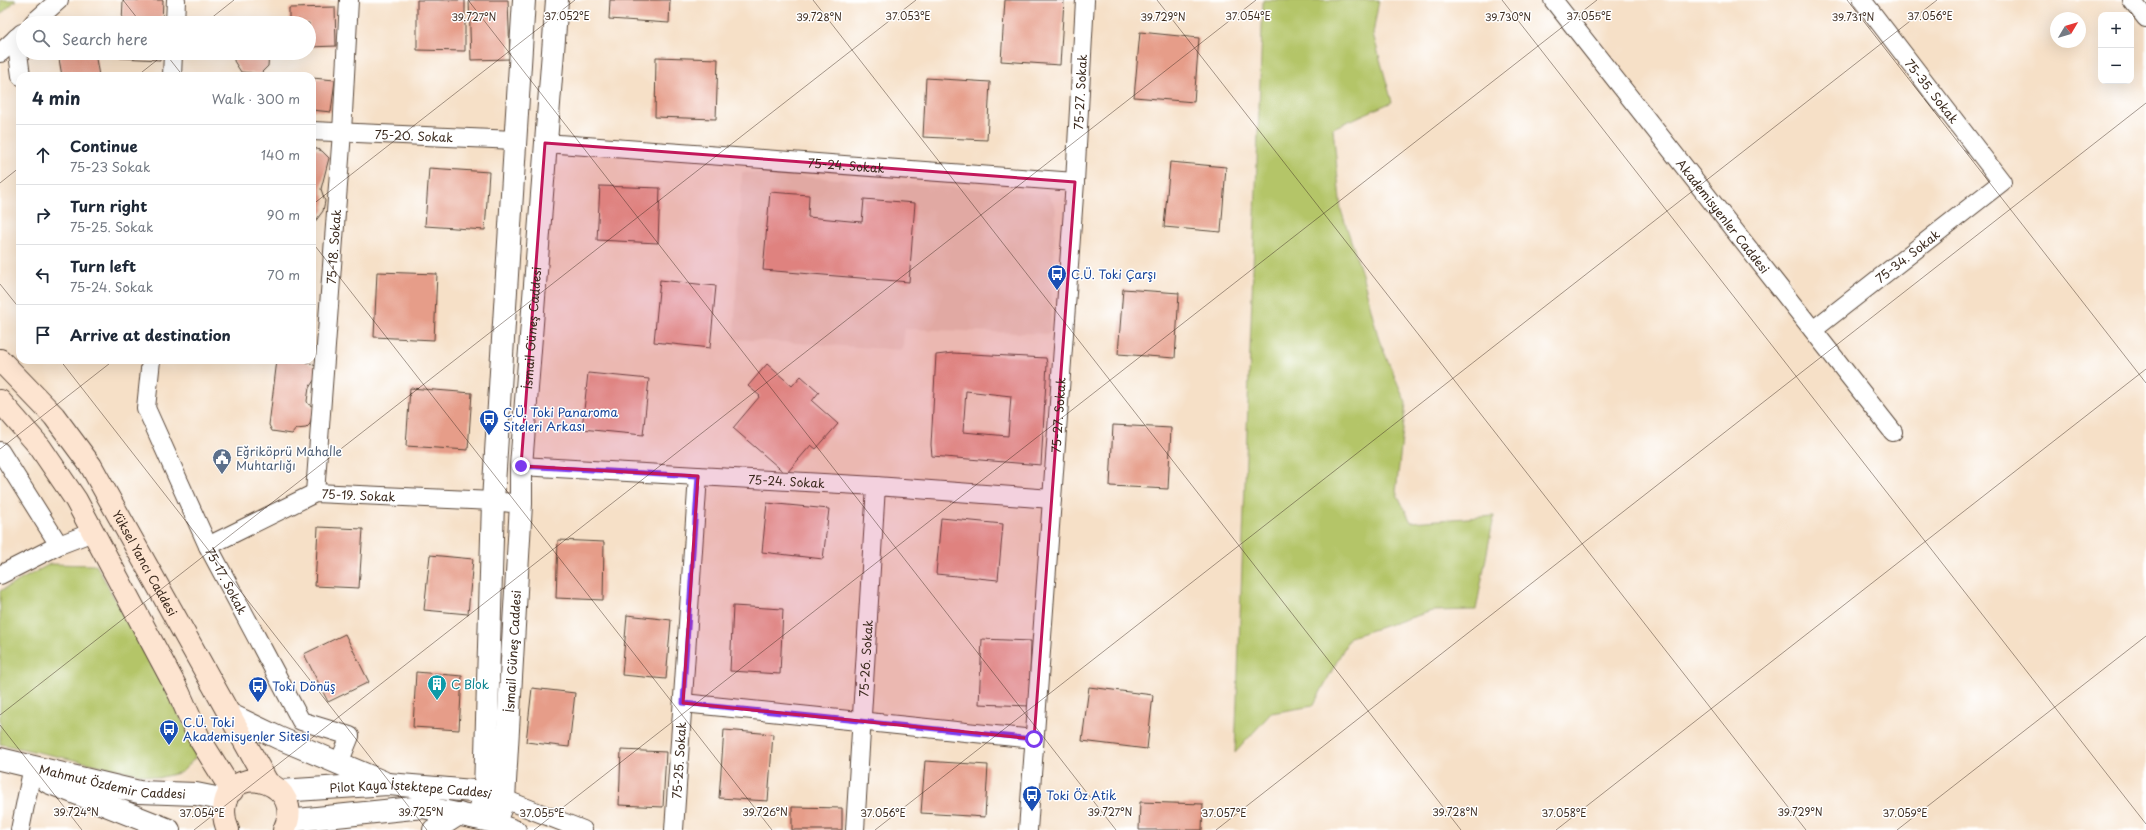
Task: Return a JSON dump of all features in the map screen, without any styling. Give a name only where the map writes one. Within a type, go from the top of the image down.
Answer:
[{"type":"main road","name":"Yüksel Yancı Caddesi","points":[[0,360],[54,416],[91,466],[229,714],[273,786],[288,805],[285,828]]},
{"type":"main road","points":[[0,401],[40,447],[76,500],[180,693],[199,738],[229,796],[224,820],[228,830]]},
{"type":"main road","points":[[229,796],[248,781],[273,786]]},
{"type":"street","points":[[41,16],[59,0]]},
{"type":"street","points":[[175,16],[176,0]]},
{"type":"street","name":"75-18. Sokak","points":[[316,493],[342,132],[349,0]]},
{"type":"street","name":"İsmail Güneş Caddesi","points":[[494,795],[493,501],[524,0]]},
{"type":"street","name":"İsmail Güneş Caddesi","points":[[477,818],[494,795],[520,504],[521,466],[545,143],[558,0]]},
{"type":"street","name":"75-27. Sokak","points":[[1028,830],[1075,182],[1085,0]]},
{"type":"street","name":"Akademisyenler Caddesi","points":[[1553,0],[1892,432]]},
{"type":"street","name":"75-35. Sokak","points":[[1862,0],[2002,182]]},
{"type":"street","points":[[2132,0],[2146,18]]},
{"type":"street","points":[[0,53],[16,39]]},
{"type":"street","points":[[20,60],[20,72]]},
{"type":"street","points":[[172,72],[173,60]]},
{"type":"street","name":"75-20. Sokak","points":[[316,131],[516,140]]},
{"type":"street","name":"75-24. Sokak","points":[[545,143],[1075,182]]},
{"type":"street","name":"75-34. Sokak","points":[[1813,330],[2002,182]]},
{"type":"street","name":"75-17. Sokak","points":[[150,364],[146,408],[208,546],[301,721],[350,736],[339,763]]},
{"type":"street","points":[[0,451],[59,545]]},
{"type":"street","name":"75-24. Sokak","points":[[521,466],[876,486],[1052,499]]},
{"type":"street","name":"75-25. Sokak","points":[[674,830],[698,476]]},
{"type":"street","name":"75-26. Sokak","points":[[855,830],[876,486]]},
{"type":"street","name":"75-19. Sokak","points":[[208,546],[316,493],[493,501],[520,504]]},
{"type":"street","points":[[0,575],[59,545],[93,532]]},
{"type":"street","points":[[683,703],[1034,739]]},
{"type":"street","points":[[229,714],[279,738],[388,784]]},
{"type":"street","name":"Mahmut Özdemir Caddesi","points":[[0,759],[139,792],[229,796]]},
{"type":"street","name":"Mahmut Özdemir Caddesi","points":[[0,764],[169,830]]},
{"type":"street","points":[[20,830],[31,776]]},
{"type":"street","name":"Pilot Kaya İstektepe Caddesi","points":[[273,786],[388,784],[494,795],[583,830]]},
{"type":"street","name":"Pilot Kaya İstektepe Caddesi","points":[[285,828],[423,807],[477,818],[517,830]]},
{"type":"street","points":[[434,830],[477,818]]},
{"type":"highlighted area","points":[[545,143],[1075,182],[1034,739],[683,703],[698,476],[521,466]]},
{"type":"shaded area","points":[[742,172],[1048,194],[1056,209],[1050,334],[905,329],[902,350],[734,339]]},
{"type":"green space","points":[[0,0],[16,0],[0,15]]},
{"type":"green space","points":[[1263,0],[1379,0],[1373,34],[1392,102],[1333,128],[1341,210],[1362,274],[1379,340],[1406,403],[1396,492],[1411,522],[1494,516],[1476,610],[1432,611],[1350,637],[1313,706],[1271,713],[1235,753]]},
{"type":"green space","points":[[50,564],[96,565],[195,744],[195,758],[182,772],[158,778],[0,744],[0,591]]},
{"type":"building","points":[[123,0],[163,0],[162,16],[122,16]]},
{"type":"building","points":[[417,0],[465,0],[465,51],[417,50]]},
{"type":"building","points":[[469,0],[508,0],[510,59],[471,60]]},
{"type":"building","points":[[610,0],[670,0],[669,23],[609,19]]},
{"type":"building","points":[[1005,0],[1064,0],[1060,65],[1001,61]]},
{"type":"building","points":[[335,7],[336,46],[316,47],[316,16],[289,16],[289,8]]},
{"type":"building","points":[[1140,32],[1199,38],[1194,102],[1134,97]]},
{"type":"building","points":[[656,57],[718,59],[716,119],[655,117]]},
{"type":"building","points":[[59,60],[96,60],[98,72],[61,72]]},
{"type":"building","points":[[268,60],[268,66],[262,72],[241,72],[234,61]]},
{"type":"building","points":[[316,78],[335,80],[331,112],[316,110]]},
{"type":"building","points":[[926,78],[990,82],[987,140],[923,137]]},
{"type":"building","points":[[316,149],[322,151],[329,158],[321,189],[325,201],[323,211],[316,220]]},
{"type":"building","points":[[1170,162],[1226,167],[1221,232],[1164,227]]},
{"type":"building","points":[[429,168],[489,172],[485,230],[425,226]]},
{"type":"building","points":[[600,186],[660,188],[658,243],[597,240]]},
{"type":"building","points":[[770,192],[809,195],[808,217],[862,222],[864,199],[915,203],[909,282],[763,270]]},
{"type":"building","points":[[377,272],[437,274],[434,340],[374,337]]},
{"type":"building","points":[[660,280],[716,286],[710,348],[654,342]]},
{"type":"building","points":[[1123,289],[1179,293],[1175,358],[1118,354]]},
{"type":"building","points":[[953,353],[1046,358],[1047,364],[1041,465],[932,456],[931,445],[936,355]],"holes":[[[966,391],[1011,396],[1008,436],[963,432]]]},
{"type":"building","points":[[277,364],[311,364],[318,367],[318,374],[309,388],[307,401],[308,404],[314,407],[310,424],[306,428],[296,429],[292,434],[272,431],[269,425]]},
{"type":"building","points":[[767,364],[792,386],[801,376],[819,392],[812,401],[838,424],[816,449],[811,445],[786,474],[733,428],[760,396],[748,386]]},
{"type":"building","points":[[588,373],[649,379],[643,435],[582,429]]},
{"type":"building","points":[[410,388],[472,393],[468,450],[406,446]]},
{"type":"building","points":[[1113,425],[1171,428],[1168,489],[1110,486]]},
{"type":"building","points":[[767,503],[829,509],[823,559],[762,552]]},
{"type":"building","points":[[941,518],[1003,524],[998,580],[936,574]]},
{"type":"building","points":[[318,527],[363,529],[359,588],[315,586]]},
{"type":"building","points":[[558,540],[604,542],[603,600],[556,598]]},
{"type":"building","points":[[430,555],[473,559],[468,614],[424,610]]},
{"type":"building","points":[[733,606],[783,609],[780,674],[730,671]]},
{"type":"building","points":[[627,615],[671,620],[666,679],[622,675]]},
{"type":"building","points":[[345,634],[369,682],[328,702],[304,654]]},
{"type":"building","points":[[982,639],[1031,641],[1029,706],[979,704]]},
{"type":"building","name":"C Blok","points":[[416,672],[462,676],[459,730],[413,727]]},
{"type":"building","points":[[1089,687],[1153,695],[1147,749],[1082,741]]},
{"type":"building","points":[[532,688],[575,693],[569,747],[526,742]]},
{"type":"building","points":[[724,730],[773,734],[768,801],[719,798]]},
{"type":"building","points":[[621,750],[666,752],[663,807],[619,805]]},
{"type":"building","points":[[925,761],[988,765],[985,817],[921,813]]},
{"type":"building","points":[[1140,802],[1203,804],[1202,830],[1139,830]]},
{"type":"building","points":[[792,807],[842,808],[842,830],[792,830]]},
{"type":"place","name":"C.Ü. Toki Çarşı","points":[[1057,291]]},
{"type":"place","name":"C.Ü. Toki Panaroma Siteleri Arkası","points":[[489,436]]},
{"type":"place","name":"Eğriköprü Mahalle Muhtarlığı","points":[[222,475]]},
{"type":"place","name":"C Blok","points":[[437,701]]},
{"type":"place","name":"Toki Dönüş","points":[[258,703]]},
{"type":"place","name":"C.Ü. Toki Akademisyenler Sitesi","points":[[169,746]]},
{"type":"place","name":"Toki Öz Atik","points":[[1032,812]]},
{"type":"route","points":[[521,466],[698,476],[683,703],[1034,739]]}]
